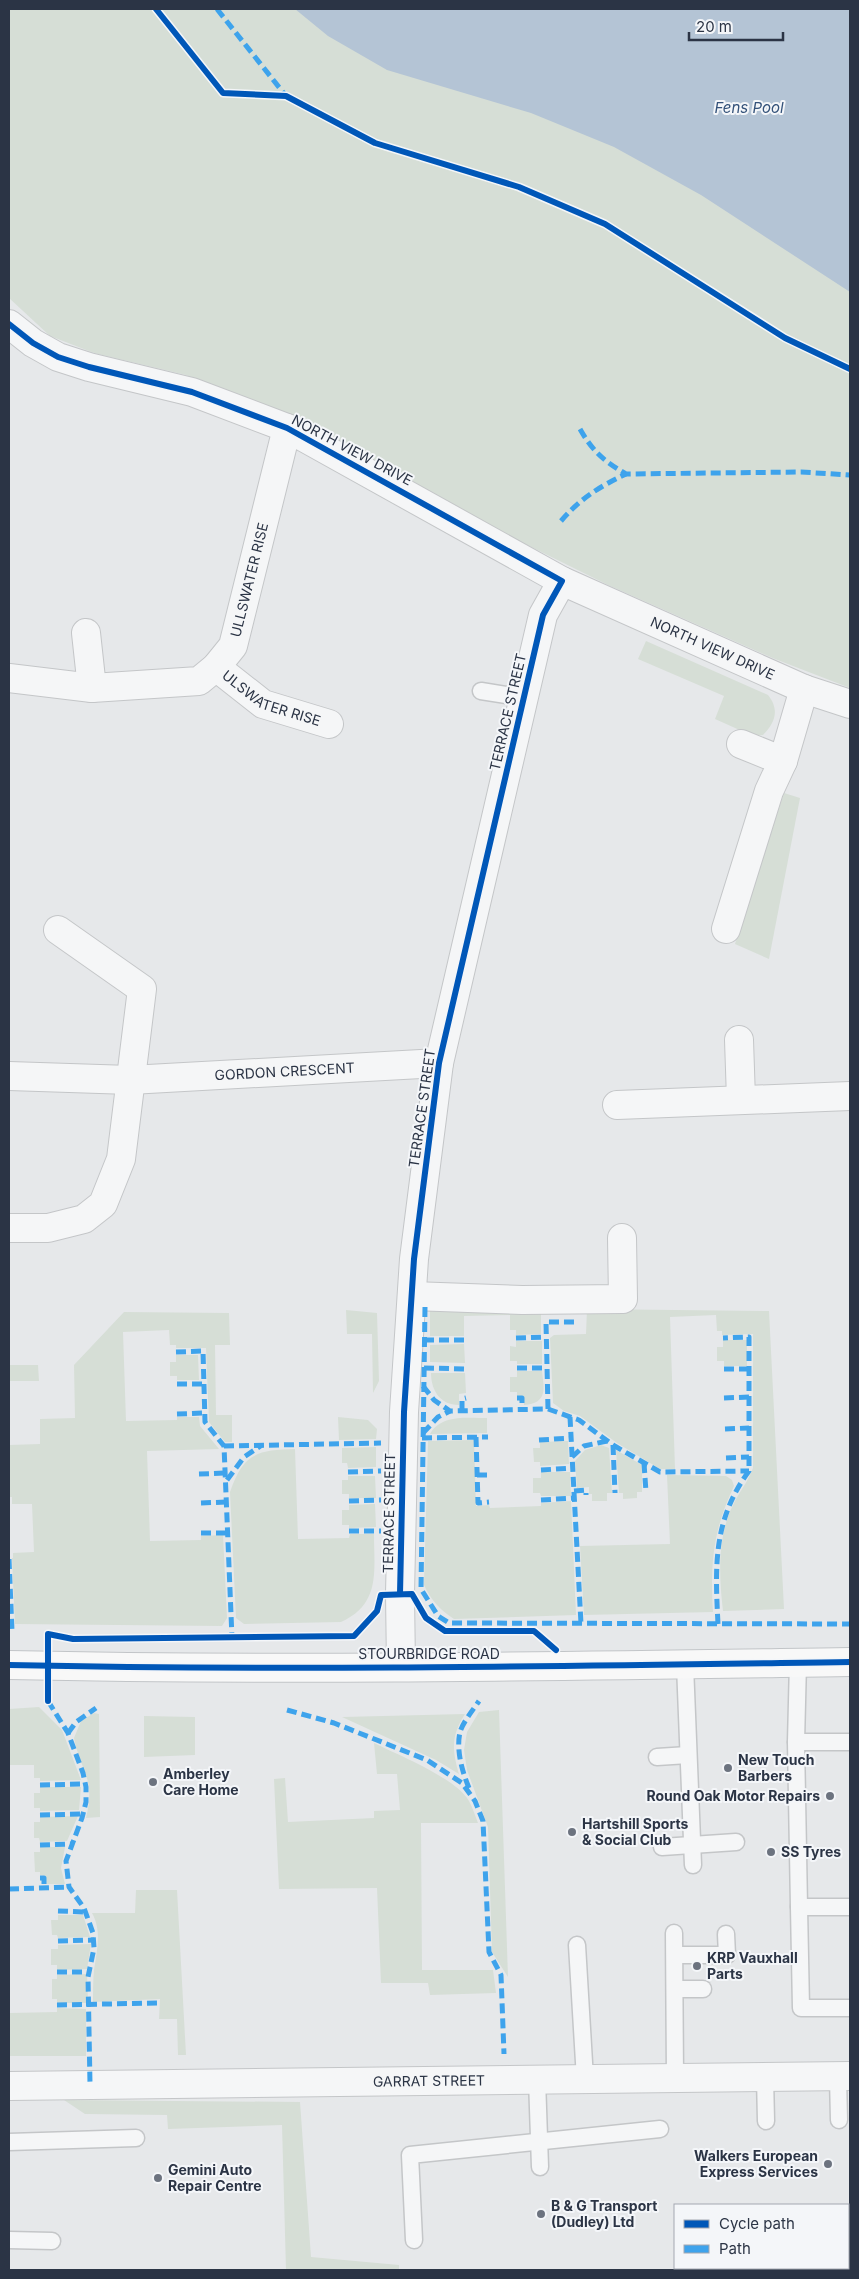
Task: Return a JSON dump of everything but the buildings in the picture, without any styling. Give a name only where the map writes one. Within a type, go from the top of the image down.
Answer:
[{"type":"main road","name":"STOURBRIDGE ROAD","points":[[9,1665],[402,1667],[850,1662]]},
{"type":"street","name":"NORTH VIEW DRIVE","points":[[9,324],[33,343],[58,356],[89,367],[192,392],[287,428],[562,581],[804,690],[850,704]]},
{"type":"street","name":"ULLSWATER RISE","points":[[9,678],[92,688],[199,681],[216,668],[233,646],[287,428]]},
{"type":"street","name":"TERRACE STREET","points":[[402,1667],[400,1594],[404,1412],[414,1259],[439,1063],[543,615],[562,581]]},
{"type":"street","points":[[86,633],[92,688]]},
{"type":"street","name":"ULSWATER RISE","points":[[216,668],[263,704],[329,724]]},
{"type":"street","points":[[726,929],[769,791],[783,761],[804,690]]},
{"type":"street","points":[[741,744],[783,761]]},
{"type":"street","points":[[9,1228],[48,1228],[84,1219],[103,1204],[122,1159],[142,989],[58,930]]},
{"type":"street","points":[[739,1040],[741,1099]]},
{"type":"street","name":"GORDON CRESCENT","points":[[9,1076],[130,1080],[439,1063]]},
{"type":"street","points":[[617,1105],[850,1096]]},
{"type":"street","points":[[412,1296],[522,1300],[622,1299],[622,1238]]},
{"type":"street","name":"GARRAT STREET","points":[[9,2086],[844,2076]]},
{"type":"lane","points":[[482,691],[524,698]]},
{"type":"lane","points":[[798,1662],[796,1742],[801,2008],[850,2008]]},
{"type":"lane","points":[[685,1665],[693,1865]]},
{"type":"lane","points":[[796,1742],[850,1742]]},
{"type":"lane","points":[[657,1757],[688,1755]]},
{"type":"lane","points":[[662,1848],[736,1842]]},
{"type":"lane","points":[[799,1907],[850,1908]]},
{"type":"lane","points":[[674,1933],[675,2078]]},
{"type":"lane","points":[[675,1955],[727,1954],[726,1934]]},
{"type":"lane","points":[[577,1945],[585,2079]]},
{"type":"lane","points":[[675,1989],[703,1989]]},
{"type":"lane","points":[[839,2120],[844,2076]]},
{"type":"lane","points":[[765,2077],[766,2121]]},
{"type":"lane","points":[[537,2079],[540,2166]]},
{"type":"lane","points":[[414,2240],[410,2155],[660,2129]]},
{"type":"lane","points":[[9,2142],[136,2138]]},
{"type":"lane","points":[[9,2240],[52,2241]]},
{"type":"shaded area","points":[[9,9],[850,9],[850,688],[775,659],[608,585],[485,524],[281,415],[186,375],[94,353],[50,336],[9,298]]},
{"type":"shaded area","points":[[646,641],[768,695],[775,711],[771,726],[763,735],[753,736],[715,719],[724,696],[638,659]]},
{"type":"shaded area","points":[[784,793],[800,798],[769,959],[735,944]]},
{"type":"shaded area","points":[[430,1308],[541,1309],[541,1334],[516,1335],[516,1330],[510,1330],[510,1315],[464,1316],[464,1336],[430,1336]]},
{"type":"shaded area","points":[[587,1309],[769,1311],[784,1609],[723,1611],[720,1557],[724,1530],[733,1505],[753,1468],[753,1334],[722,1335],[722,1331],[717,1331],[716,1315],[670,1317],[675,1469],[660,1469],[617,1443],[580,1416],[564,1411],[553,1403],[550,1338],[554,1335],[586,1334]]},
{"type":"shaded area","points":[[346,1310],[377,1313],[379,1381],[373,1393],[372,1334],[347,1334]]},
{"type":"shaded area","points":[[124,1312],[229,1313],[230,1345],[215,1345],[216,1415],[232,1415],[232,1442],[225,1442],[209,1422],[206,1348],[176,1348],[176,1345],[170,1345],[169,1330],[123,1332],[126,1421],[177,1420],[177,1417],[199,1417],[200,1426],[219,1449],[147,1451],[150,1541],[201,1540],[201,1536],[223,1535],[227,1618],[222,1626],[15,1624],[13,1553],[34,1552],[32,1504],[12,1504],[12,1497],[9,1497],[9,1445],[40,1444],[40,1419],[75,1418],[74,1365]]},
{"type":"shaded area","points":[[723,1340],[747,1340],[747,1366],[724,1366],[724,1361],[717,1361],[717,1347],[723,1347]]},
{"type":"shaded area","points":[[516,1341],[542,1341],[542,1364],[517,1364],[517,1361],[510,1361],[510,1346],[516,1347]]},
{"type":"shaded area","points":[[464,1344],[465,1363],[430,1362],[430,1345]]},
{"type":"shaded area","points":[[176,1355],[198,1355],[199,1380],[177,1380],[177,1376],[170,1376],[170,1362],[176,1362]]},
{"type":"shaded area","points":[[9,1365],[38,1365],[39,1381],[9,1381]]},
{"type":"shaded area","points":[[517,1371],[542,1371],[543,1394],[541,1398],[532,1404],[524,1405],[524,1396],[517,1396],[517,1392],[510,1392],[510,1377],[517,1377]]},
{"type":"shaded area","points":[[431,1373],[465,1373],[466,1393],[459,1394],[459,1405],[447,1402],[438,1395],[431,1379]]},
{"type":"shaded area","points":[[338,1417],[368,1420],[377,1429],[376,1439],[339,1440]]},
{"type":"shaded area","points":[[455,1418],[487,1418],[487,1433],[430,1434],[441,1423]]},
{"type":"shaded area","points":[[474,1440],[476,1506],[489,1505],[490,1508],[541,1506],[541,1503],[571,1501],[576,1615],[454,1619],[436,1604],[424,1585],[428,1441]]},
{"type":"shaded area","points":[[568,1441],[569,1464],[540,1466],[540,1462],[534,1462],[533,1448],[540,1448],[540,1442]]},
{"type":"shaded area","points":[[601,1445],[609,1448],[612,1493],[607,1493],[607,1501],[592,1501],[589,1487],[577,1488],[575,1461],[585,1450]]},
{"type":"shaded area","points":[[376,1447],[376,1467],[348,1468],[347,1463],[342,1463],[342,1448]]},
{"type":"shaded area","points":[[295,1449],[298,1539],[349,1538],[350,1534],[374,1534],[374,1573],[369,1596],[354,1615],[341,1622],[244,1624],[236,1618],[230,1492],[240,1469],[254,1456],[271,1451]]},
{"type":"shaded area","points":[[616,1450],[642,1465],[642,1492],[637,1492],[637,1498],[623,1499],[623,1493],[619,1493]]},
{"type":"shaded area","points":[[541,1472],[570,1472],[571,1496],[541,1496],[540,1493],[533,1493],[533,1478],[541,1478]]},
{"type":"shaded area","points":[[667,1475],[726,1476],[732,1480],[734,1486],[721,1518],[714,1548],[712,1578],[713,1612],[584,1615],[580,1546],[670,1544]]},
{"type":"shaded area","points":[[348,1476],[375,1476],[376,1498],[349,1498],[349,1494],[342,1494],[342,1480],[348,1480]]},
{"type":"shaded area","points":[[375,1504],[376,1527],[349,1528],[349,1525],[342,1525],[342,1510],[349,1510],[349,1505]]},
{"type":"shaded area","points":[[39,1707],[62,1730],[81,1780],[40,1781],[40,1778],[34,1778],[34,1765],[9,1765],[9,1709]]},
{"type":"shaded area","points":[[499,1710],[508,1977],[492,1952],[488,1827],[467,1770],[464,1750],[467,1732],[479,1712]]},
{"type":"shaded area","points":[[94,1713],[99,1714],[100,1817],[86,1818],[89,1805],[88,1784],[74,1738],[81,1721]]},
{"type":"shaded area","points":[[465,1714],[457,1729],[454,1743],[459,1774],[436,1760],[342,1717]]},
{"type":"shaded area","points":[[144,1716],[195,1717],[195,1755],[144,1757]]},
{"type":"shaded area","points":[[374,1743],[440,1776],[462,1792],[469,1801],[478,1823],[421,1823],[422,1970],[493,1970],[496,1993],[430,1995],[428,1983],[381,1983],[377,1888],[279,1889],[274,1779],[285,1778],[288,1822],[374,1818],[374,1811],[400,1810],[397,1774],[377,1774]]},
{"type":"shaded area","points":[[40,1787],[81,1787],[79,1810],[40,1811],[40,1808],[34,1808],[34,1793],[40,1793]]},
{"type":"shaded area","points":[[78,1816],[67,1841],[40,1842],[39,1838],[34,1838],[34,1822],[40,1822],[40,1817]]},
{"type":"shaded area","points":[[40,1847],[65,1847],[61,1868],[65,1884],[46,1884],[46,1876],[40,1875],[40,1872],[35,1872],[34,1852],[40,1852]]},
{"type":"shaded area","points":[[136,1890],[177,1890],[186,2055],[178,2055],[177,2019],[159,2019],[160,1999],[93,2002],[98,1934],[92,1913],[135,1913]]},
{"type":"shaded area","points":[[58,1915],[83,1915],[90,1937],[58,1938],[57,1935],[52,1935],[51,1920],[58,1920]]},
{"type":"shaded area","points":[[91,1944],[87,1969],[57,1970],[57,1965],[51,1965],[51,1949],[58,1949],[58,1945]]},
{"type":"shaded area","points":[[9,1962],[10,2013],[57,2012],[57,2008],[86,2009],[86,2056],[9,2056]]},
{"type":"shaded area","points":[[87,1974],[88,2003],[57,2003],[57,1999],[52,1999],[52,1979],[57,1979],[57,1975]]},
{"type":"shaded area","points":[[64,2100],[300,2102],[311,2257],[399,2265],[399,2270],[286,2270],[282,2125],[168,2129],[167,2115],[85,2114]]},
{"type":"water","name":"Fens Pool","points":[[295,9],[850,9],[850,292],[701,195],[614,147],[531,113],[387,70],[328,36]]},
{"type":"marked path","points":[[217,9],[286,96]]},
{"type":"marked path","points":[[580,429],[600,455],[611,465],[626,474],[801,472],[850,475]]},
{"type":"marked path","points":[[561,521],[591,494],[626,474]]},
{"type":"marked path","points":[[425,1307],[421,1589],[438,1616],[449,1623],[850,1624]]},
{"type":"marked path","points":[[548,1409],[546,1322],[575,1322]]},
{"type":"marked path","points":[[516,1338],[546,1337]]},
{"type":"marked path","points":[[718,1624],[717,1563],[719,1544],[729,1507],[737,1489],[749,1471],[749,1337],[723,1338]]},
{"type":"marked path","points":[[424,1340],[464,1340]]},
{"type":"marked path","points":[[176,1352],[203,1351],[205,1422],[224,1446],[232,1638]]},
{"type":"marked path","points":[[424,1368],[465,1369]]},
{"type":"marked path","points":[[517,1368],[547,1368]]},
{"type":"marked path","points":[[724,1369],[749,1369]]},
{"type":"marked path","points":[[177,1384],[204,1384]]},
{"type":"marked path","points":[[423,1386],[434,1400],[450,1411],[548,1409],[579,1420],[613,1445],[660,1472],[749,1471]]},
{"type":"marked path","points":[[724,1398],[749,1397]]},
{"type":"marked path","points":[[462,1411],[462,1399],[466,1398]]},
{"type":"marked path","points":[[517,1398],[522,1398],[522,1409]]},
{"type":"marked path","points":[[423,1433],[438,1417],[450,1411]]},
{"type":"marked path","points":[[177,1414],[204,1413]]},
{"type":"marked path","points":[[570,1417],[581,1624]]},
{"type":"marked path","points":[[725,1429],[749,1428]]},
{"type":"marked path","points":[[476,1437],[478,1503],[489,1502]]},
{"type":"marked path","points":[[422,1438],[488,1437]]},
{"type":"marked path","points":[[539,1440],[572,1438]]},
{"type":"marked path","points":[[572,1457],[584,1446],[607,1441]]},
{"type":"marked path","points":[[224,1446],[381,1443]]},
{"type":"marked path","points":[[227,1480],[244,1457],[262,1445]]},
{"type":"marked path","points":[[613,1445],[615,1493]]},
{"type":"marked path","points":[[726,1458],[749,1457]]},
{"type":"marked path","points":[[644,1463],[646,1492]]},
{"type":"marked path","points":[[541,1470],[573,1468]]},
{"type":"marked path","points":[[348,1472],[381,1471]]},
{"type":"marked path","points":[[199,1474],[226,1473]]},
{"type":"marked path","points":[[477,1475],[489,1475]]},
{"type":"marked path","points":[[574,1491],[586,1490],[586,1495]]},
{"type":"marked path","points":[[541,1500],[574,1498]]},
{"type":"marked path","points":[[349,1501],[381,1500]]},
{"type":"marked path","points":[[201,1503],[227,1502]]},
{"type":"marked path","points":[[349,1531],[381,1531]]},
{"type":"marked path","points":[[201,1533],[228,1533]]},
{"type":"marked path","points":[[9,1559],[12,1631]]},
{"type":"marked path","points":[[48,1701],[68,1733],[83,1773],[86,1787],[86,1802],[82,1818],[66,1861],[69,1887],[84,1908],[93,1933],[94,1948],[88,1977],[90,2084]]},
{"type":"marked path","points":[[469,1788],[460,1760],[459,1739],[463,1724],[479,1701]]},
{"type":"marked path","points":[[68,1733],[76,1722],[96,1708]]},
{"type":"marked path","points":[[287,1710],[334,1723],[427,1760],[462,1783],[475,1801],[483,1821],[489,1952],[501,1975],[504,2054]]},
{"type":"marked path","points":[[40,1785],[85,1784]]},
{"type":"marked path","points":[[40,1815],[83,1814]]},
{"type":"marked path","points":[[40,1845],[71,1844]]},
{"type":"marked path","points":[[40,1878],[44,1878],[44,1888]]},
{"type":"marked path","points":[[9,1889],[69,1887]]},
{"type":"marked path","points":[[58,1911],[85,1912]]},
{"type":"marked path","points":[[58,1941],[94,1940]]},
{"type":"marked path","points":[[57,1972],[89,1972]]},
{"type":"marked path","points":[[57,2005],[158,2003]]},
{"type":"cycle path","points":[[156,9],[223,93],[286,96],[375,143],[519,187],[605,224],[785,338],[850,369]]},
{"type":"cycle path","points":[[9,324],[33,343],[58,357],[89,367],[192,392],[287,428],[562,581],[543,615],[439,1063],[414,1259],[404,1412],[400,1594]]},
{"type":"cycle path","points":[[48,1701],[48,1634],[73,1639],[354,1636],[377,1611],[381,1595],[412,1594],[426,1618],[445,1631],[534,1631],[556,1650]]},
{"type":"cycle path","points":[[9,1665],[324,1668],[850,1662]]},
{"type":"place","name":"New Touch Barbers","points":[[728,1768]]},
{"type":"place","name":"Amberley Care Home","points":[[153,1782]]},
{"type":"place","name":"Round Oak Motor Repairs","points":[[830,1796]]},
{"type":"place","name":"Hartshill Sports & Social Club","points":[[572,1832]]},
{"type":"place","name":"SS Tyres","points":[[771,1852]]},
{"type":"place","name":"KRP Vauxhall Parts","points":[[697,1966]]},
{"type":"place","name":"Walkers European Express Services","points":[[828,2164]]},
{"type":"place","name":"Gemini Auto Repair Centre","points":[[158,2178]]},
{"type":"place","name":"B & G Transport (Dudley) Ltd","points":[[541,2214]]}]
